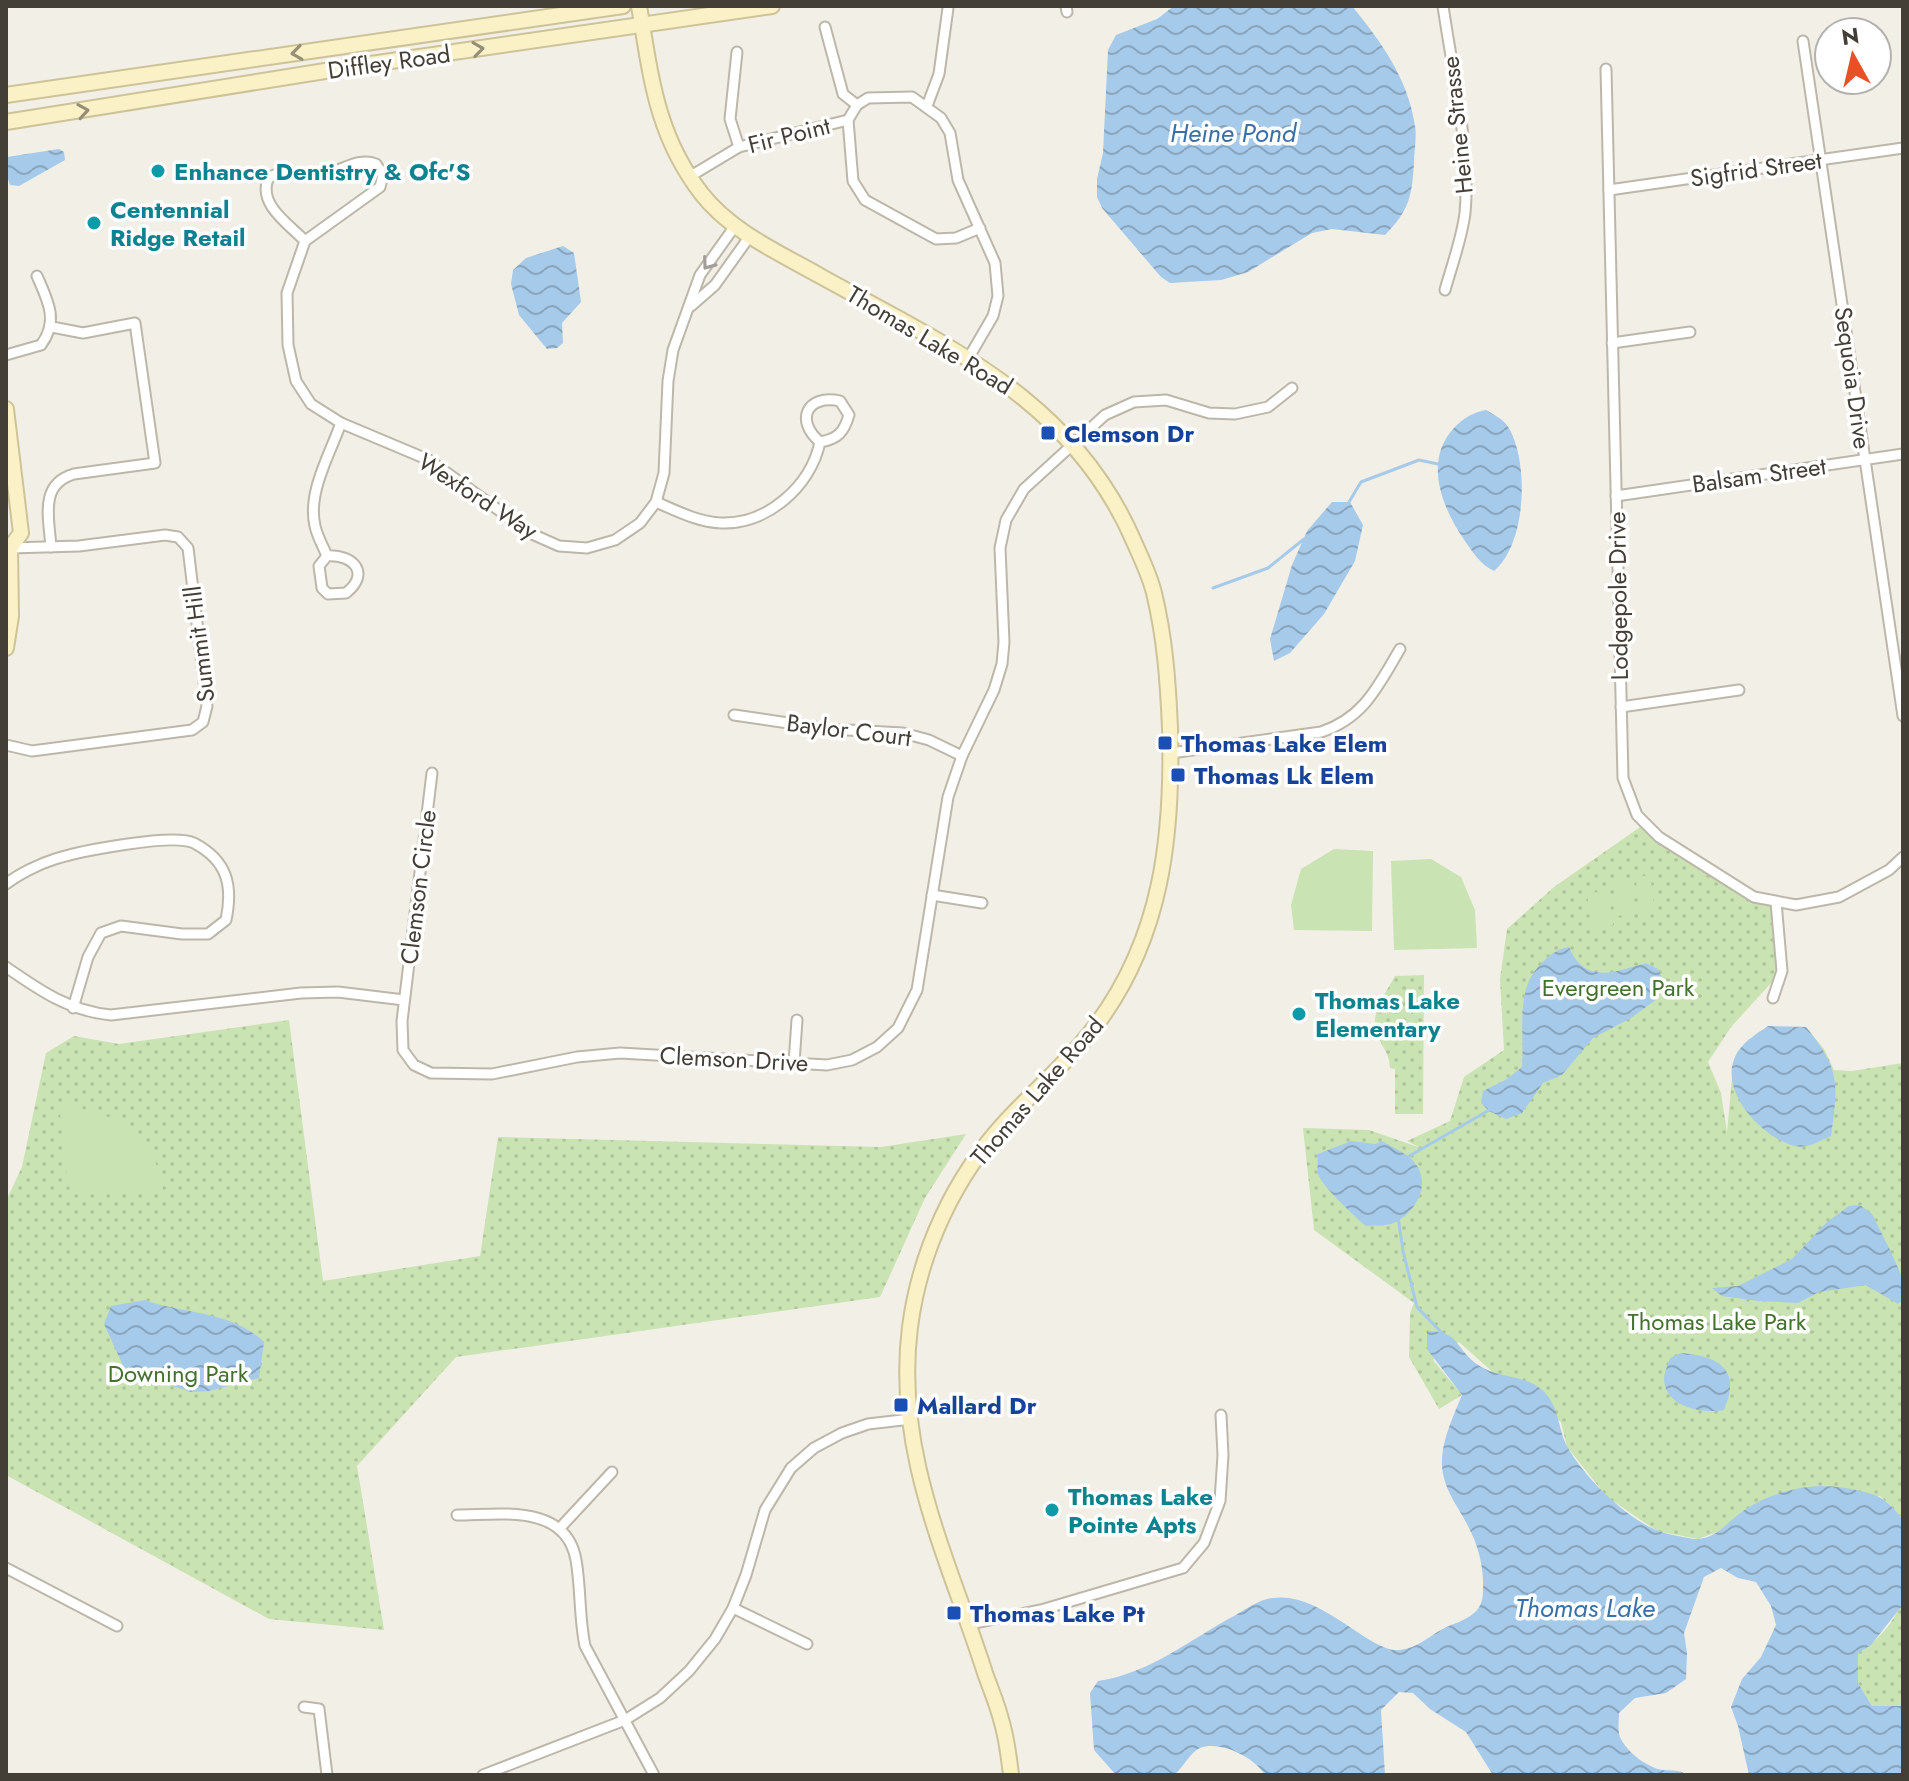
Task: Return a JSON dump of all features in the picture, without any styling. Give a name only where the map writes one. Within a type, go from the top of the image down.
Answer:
[{"type":"street","name":"Diffley Road","points":[[6,95],[623,6]]},
{"type":"street","name":"Thomas Lake Road","points":[[639,6],[657,109],[689,177],[706,200],[750,236],[968,359],[1027,398],[1073,443],[1121,511],[1153,585],[1168,658],[1171,815],[1164,870],[1150,923],[1131,968],[1088,1036],[1062,1067],[1007,1120],[978,1155],[951,1198],[932,1240],[910,1327],[907,1372],[918,1471],[932,1524],[1002,1721],[1011,1775]]},
{"type":"street","name":"Diffley Road","points":[[6,122],[350,67],[772,6]]},
{"type":"street","name":"Heine Strasse","points":[[1443,6],[1466,192],[1464,217],[1445,290]]},
{"type":"street","points":[[927,106],[939,74],[948,8]]},
{"type":"street","points":[[825,27],[843,94],[857,105]]},
{"type":"street","name":"Sequoia Drive","points":[[1803,41],[1903,716]]},
{"type":"street","points":[[737,52],[730,119],[739,147]]},
{"type":"street","name":"Lodgepole Drive","points":[[1606,69],[1623,778],[1637,815],[1659,837],[1754,897],[1796,905],[1839,897],[1889,870],[1903,857]]},
{"type":"street","points":[[968,359],[993,316],[998,296],[995,263],[980,228],[958,180],[950,133],[941,118],[912,97],[868,98],[857,105],[848,120],[853,181],[865,200],[936,239],[956,238],[980,228]]},
{"type":"street","name":"Fir Point","points":[[689,177],[739,147],[848,120]]},
{"type":"street","name":"Sigfrid Street","points":[[1609,190],[1903,148]]},
{"type":"street","points":[[362,162],[376,164],[383,175],[380,187],[305,241],[269,204],[264,191],[268,179],[281,173],[319,175],[362,162]]},
{"type":"street","points":[[735,226],[700,275],[673,350],[668,381],[664,473],[656,502],[694,518],[724,523],[755,517],[784,501],[807,477],[820,442]]},
{"type":"street","points":[[691,306],[715,285],[750,236]]},
{"type":"street","name":"Wexford Way","points":[[305,241],[287,293],[288,345],[296,381],[311,404],[341,423],[429,460],[532,534],[559,546],[587,548],[615,540],[640,523],[656,502]]},
{"type":"street","points":[[6,355],[41,345],[52,327],[52,312],[37,276]]},
{"type":"street","points":[[51,547],[48,500],[56,484],[64,477],[155,463],[135,323],[83,333],[52,327]]},
{"type":"street","points":[[1612,343],[1690,332]]},
{"type":"street","name":"Clemson Drive","points":[[404,1000],[403,1050],[414,1065],[431,1073],[492,1074],[577,1057],[620,1053],[827,1065],[852,1060],[877,1047],[898,1028],[917,990],[948,797],[962,756],[994,690],[1002,664],[1000,548],[1006,520],[1024,489],[1105,415],[1134,402],[1166,400],[1209,413],[1235,414],[1268,407],[1292,388]]},
{"type":"street","points":[[824,398],[840,401],[849,415],[845,431],[833,440],[820,442],[810,434],[806,418],[812,404],[824,398]]},
{"type":"street","points":[[6,409],[21,533],[8,545],[11,616],[6,648]]},
{"type":"street","points":[[327,556],[315,528],[313,510],[317,488],[341,423]]},
{"type":"street","name":"Balsam Street","points":[[1616,496],[1903,454]]},
{"type":"street","name":"Summit Hill","points":[[6,745],[32,751],[192,730],[203,722],[207,714],[188,548],[178,537],[165,535],[79,546],[8,545]]},
{"type":"street","points":[[340,555],[351,560],[358,569],[358,579],[346,593],[328,594],[322,588],[319,566],[327,556],[340,555]]},
{"type":"street","points":[[1171,753],[1321,732],[1339,726],[1366,705],[1400,649]]},
{"type":"street","points":[[1621,707],[1739,690]]},
{"type":"street","name":"Baylor Court","points":[[734,715],[829,729],[903,733],[929,740],[962,756]]},
{"type":"street","name":"Clemson Circle","points":[[404,1000],[432,773]]},
{"type":"street","points":[[6,884],[54,859],[140,842],[192,842],[214,857],[229,878],[230,900],[226,920],[208,934],[121,926],[101,933],[88,957],[73,1008]]},
{"type":"street","points":[[932,895],[982,903]]},
{"type":"street","points":[[1773,998],[1782,971],[1776,902]]},
{"type":"street","points":[[6,967],[73,1008],[98,1014],[122,1015],[296,994],[338,992],[404,1000]]},
{"type":"street","points":[[794,1063],[797,1020]]},
{"type":"street","points":[[969,1624],[1041,1610],[1183,1568],[1204,1543],[1220,1501],[1223,1455],[1221,1415]]},
{"type":"street","points":[[483,1775],[625,1720],[660,1698],[689,1671],[715,1639],[733,1608],[765,1510],[791,1468],[814,1448],[842,1433],[868,1424],[911,1419]]},
{"type":"street","points":[[559,1529],[612,1472]]},
{"type":"street","points":[[457,1515],[528,1514],[559,1529],[570,1543],[576,1559],[580,1624],[585,1646],[654,1775]]},
{"type":"street","points":[[6,1568],[117,1626]]},
{"type":"street","points":[[733,1608],[807,1644]]},
{"type":"street","points":[[304,1707],[319,1709],[327,1775]]},
{"type":"green space","name":"Thomas Lake Park","points":[[1646,823],[1754,897],[1776,902],[1782,971],[1731,1027],[1708,1062],[1721,1093],[1727,1133],[1737,1052],[1806,1027],[1824,1049],[1834,1070],[1852,1071],[1903,1063],[1903,1519],[1880,1496],[1741,1512],[1723,1530],[1698,1539],[1657,1531],[1607,1497],[1567,1447],[1561,1422],[1496,1375],[1459,1342],[1433,1360],[1462,1395],[1439,1409],[1409,1357],[1410,1313],[1414,1303],[1314,1230],[1303,1128],[1369,1130],[1421,1148],[1407,1141],[1450,1121],[1464,1077],[1504,1050],[1500,979],[1507,929],[1554,887]]},
{"type":"green space","points":[[1334,849],[1373,851],[1372,931],[1294,930],[1291,905],[1301,869]]},
{"type":"green space","points":[[1431,859],[1461,877],[1475,910],[1477,948],[1394,950],[1391,861]]},
{"type":"green space","points":[[1650,875],[1655,912],[1639,914],[1636,877]]},
{"type":"green space","points":[[1630,878],[1634,914],[1617,916],[1613,880]]},
{"type":"green space","points":[[1608,891],[1613,925],[1591,928],[1587,893]]},
{"type":"green space","points":[[1424,975],[1423,1114],[1395,1114],[1395,1069],[1390,1068],[1376,1031],[1376,1013],[1395,976]]},
{"type":"green space","name":"Downing Park","points":[[289,1020],[323,1281],[480,1256],[498,1137],[881,1147],[966,1134],[925,1198],[880,1297],[456,1357],[357,1466],[384,1630],[269,1619],[6,1475],[6,1201],[22,1167],[46,1053],[74,1036],[119,1044]]},
{"type":"green space","points":[[59,1104],[111,1118],[133,1132],[151,1152],[163,1189],[78,1195],[68,1186]]},
{"type":"green space","points":[[1903,1592],[1903,1706],[1872,1706],[1858,1683],[1858,1653],[1887,1627],[1898,1611]]},
{"type":"water","name":"Heine Pond","points":[[1174,6],[1352,6],[1400,76],[1415,126],[1410,194],[1404,210],[1385,235],[1332,229],[1312,233],[1248,272],[1221,280],[1170,283],[1161,277],[1102,208],[1097,197],[1097,179],[1103,153],[1108,50],[1116,35],[1157,19]]},
{"type":"water","points":[[59,149],[64,152],[65,160],[19,186],[10,185],[6,173],[7,157]]},
{"type":"water","points":[[563,246],[574,253],[581,302],[562,323],[563,343],[557,348],[547,349],[519,315],[511,284],[513,270],[526,258]]},
{"type":"water","points":[[1486,410],[1503,421],[1510,430],[1516,445],[1522,483],[1513,543],[1494,571],[1478,558],[1449,514],[1439,484],[1438,470],[1439,455],[1454,428],[1469,416]]},
{"type":"water","points":[[1332,502],[1350,502],[1363,525],[1355,561],[1324,614],[1290,653],[1274,661],[1270,639],[1292,565],[1307,531]]},
{"type":"water","points":[[1569,947],[1583,967],[1592,971],[1612,972],[1646,963],[1658,969],[1663,980],[1657,999],[1631,1018],[1593,1038],[1562,1075],[1543,1083],[1522,1113],[1506,1119],[1489,1111],[1481,1103],[1483,1091],[1522,1067],[1523,1011],[1527,985],[1548,957]]},
{"type":"water","points":[[1768,1026],[1806,1027],[1826,1055],[1835,1090],[1831,1136],[1809,1145],[1795,1146],[1768,1133],[1744,1108],[1732,1079],[1733,1064],[1742,1046]]},
{"type":"water","points":[[1351,1141],[1375,1144],[1382,1141],[1414,1162],[1422,1180],[1419,1198],[1400,1220],[1388,1225],[1366,1226],[1321,1179],[1318,1154]]},
{"type":"water","points":[[1860,1205],[1872,1214],[1903,1279],[1903,1300],[1898,1304],[1866,1285],[1819,1292],[1798,1303],[1722,1296],[1712,1288],[1738,1286],[1792,1259],[1826,1223],[1849,1206]]},
{"type":"water","points":[[145,1300],[222,1319],[251,1332],[264,1342],[259,1378],[209,1391],[191,1392],[166,1384],[140,1381],[125,1370],[104,1324],[111,1306]]},
{"type":"water","name":"Thomas Lake","points":[[1427,1331],[1445,1334],[1455,1340],[1482,1367],[1541,1389],[1552,1402],[1564,1440],[1575,1460],[1619,1506],[1656,1530],[1689,1538],[1704,1538],[1771,1496],[1817,1486],[1848,1488],[1875,1495],[1890,1505],[1903,1519],[1901,1607],[1871,1645],[1858,1653],[1858,1683],[1872,1706],[1903,1706],[1903,1775],[1749,1775],[1731,1707],[1742,1679],[1761,1657],[1776,1625],[1771,1606],[1756,1582],[1738,1578],[1721,1568],[1704,1577],[1684,1633],[1686,1679],[1666,1693],[1635,1698],[1619,1713],[1620,1736],[1633,1754],[1656,1768],[1687,1775],[1493,1775],[1466,1732],[1430,1709],[1413,1693],[1399,1692],[1381,1710],[1385,1775],[1265,1775],[1254,1762],[1237,1752],[1208,1746],[1196,1750],[1174,1775],[1116,1775],[1094,1750],[1090,1693],[1098,1681],[1152,1663],[1258,1603],[1273,1598],[1291,1598],[1327,1612],[1374,1643],[1400,1650],[1417,1645],[1467,1618],[1479,1608],[1483,1591],[1480,1558],[1472,1534],[1448,1490],[1442,1465],[1451,1421],[1462,1395],[1427,1349]]},
{"type":"water","points":[[1681,1353],[1706,1358],[1724,1368],[1730,1385],[1724,1410],[1695,1409],[1677,1402],[1670,1395],[1665,1387],[1665,1372],[1670,1358]]},
{"type":"waterway","points":[[1349,502],[1361,482],[1419,460],[1438,464]]},
{"type":"waterway","points":[[1213,588],[1268,568],[1304,539]]},
{"type":"waterway","points":[[1404,1159],[1491,1109]]},
{"type":"waterway","points":[[1398,1217],[1417,1307],[1442,1333]]},
{"type":"place","name":"Enhance Dentistry & Ofc'S","points":[[158,171]]},
{"type":"place","name":"Centennial Ridge Retail","points":[[94,223]]},
{"type":"place","name":"Clemson Dr","points":[[1048,433]]},
{"type":"place","name":"Thomas Lake Elem","points":[[1165,743]]},
{"type":"place","name":"Thomas Lk Elem","points":[[1178,775]]},
{"type":"place","name":"Thomas Lake Elementary","points":[[1299,1014]]},
{"type":"place","name":"Mallard Dr","points":[[901,1405]]},
{"type":"place","name":"Thomas Lake Pointe Apts","points":[[1052,1510]]},
{"type":"place","name":"Thomas Lake Pt","points":[[954,1613]]},
{"type":"park label","name":"Evergreen Park","points":[[1618,987]]}]
